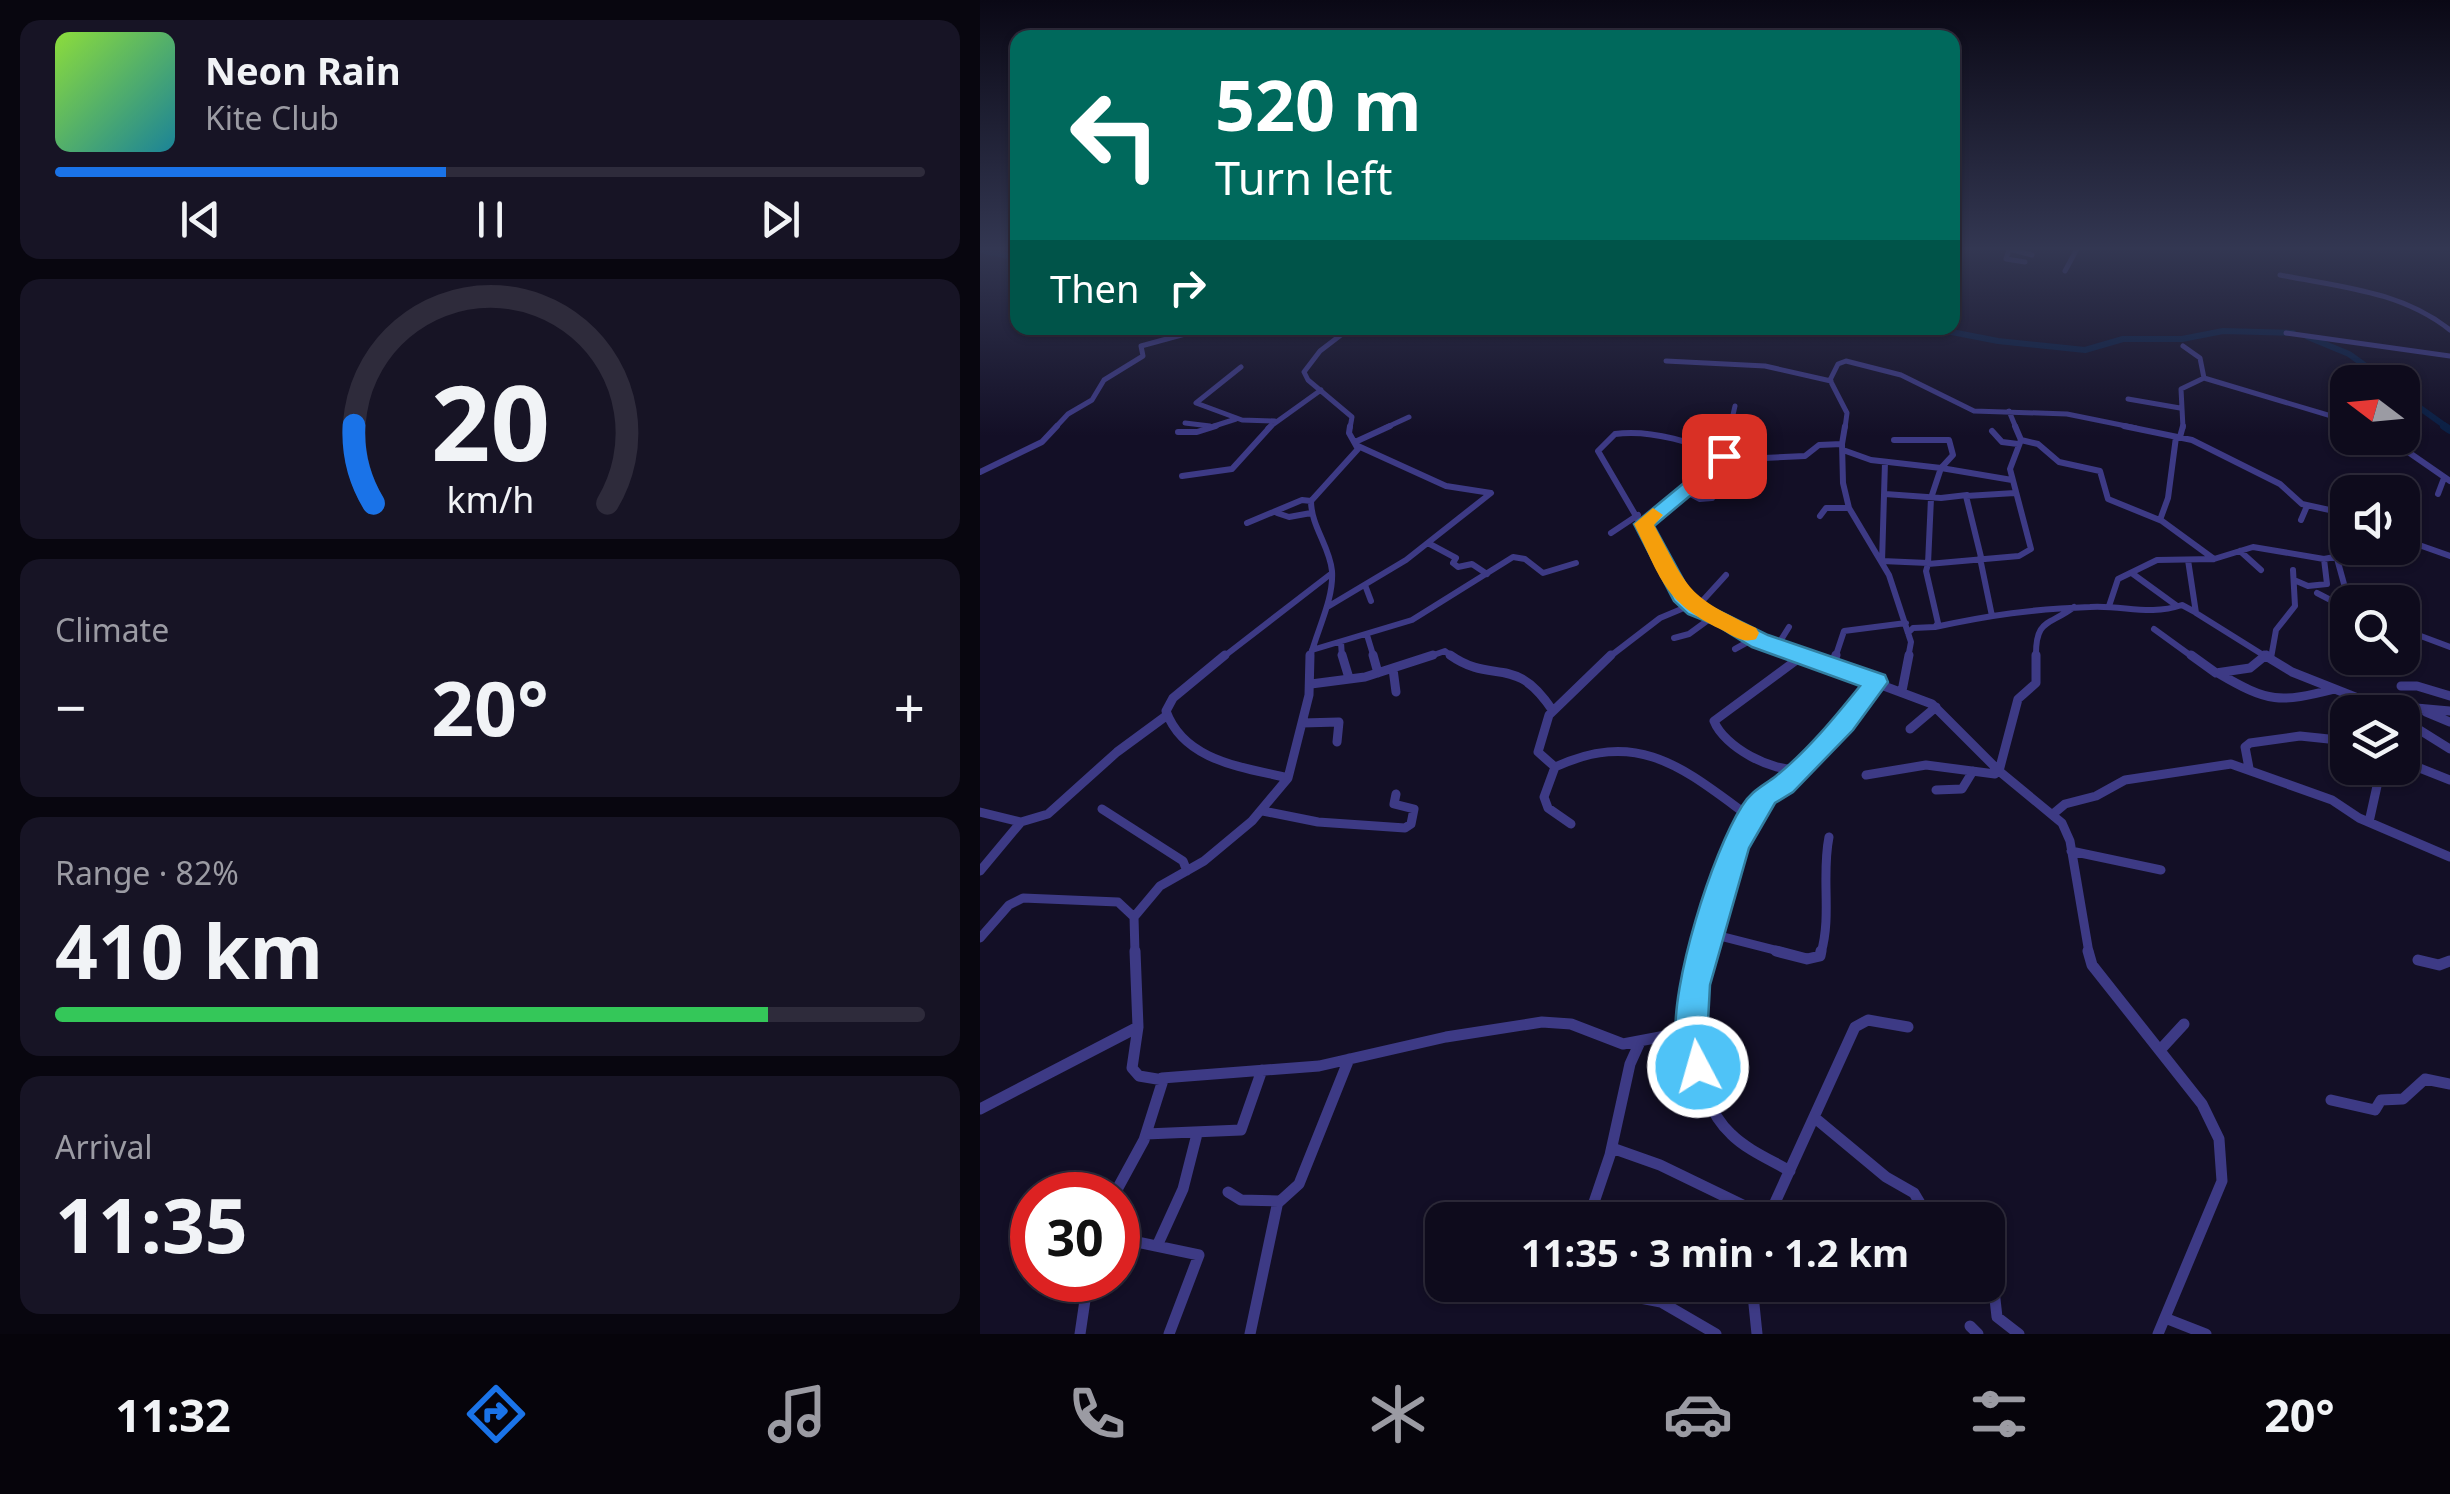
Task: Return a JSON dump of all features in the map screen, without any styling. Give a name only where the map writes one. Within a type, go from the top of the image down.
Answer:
[{"type":"street","points":[[2426,311],[2450,330]]},
{"type":"street","points":[[2286,332],[2450,356]]},
{"type":"street","points":[[980,472],[1045,440],[1068,414],[1092,400],[1104,380],[1142,357],[1142,346],[1182,335]]},
{"type":"street","points":[[1328,606],[1428,543],[1491,493],[1450,488],[1356,444],[1349,434],[1352,417],[1304,372],[1341,335]]},
{"type":"street","points":[[2184,346],[2202,362],[2204,378]]},
{"type":"street","points":[[1666,361],[1758,366],[1817,375],[1830,382],[1847,413],[1842,474],[1849,508],[1882,562],[1906,623],[1910,654],[1902,691]]},
{"type":"street","points":[[1830,382],[1838,364],[1850,361],[1909,378],[1974,411],[2067,414],[2196,441],[2250,466],[2307,506],[2330,510]]},
{"type":"street","points":[[1241,366],[1196,403],[1237,418],[1275,421]]},
{"type":"street","points":[[2180,408],[2184,404],[2183,386],[2204,378],[2330,416]]},
{"type":"street","points":[[1182,476],[1232,469],[1281,411],[1321,390]]},
{"type":"street","points":[[2128,398],[2180,408]]},
{"type":"street","points":[[1727,457],[1735,406]]},
{"type":"street","points":[[2160,520],[2168,498],[2178,437],[2184,429],[2180,408]]},
{"type":"street","points":[[1882,562],[1928,563],[2019,556],[2031,549],[2031,535],[2010,469],[2020,442],[2009,411]]},
{"type":"street","points":[[1356,444],[1408,416]]},
{"type":"street","points":[[1178,432],[1213,427],[1237,418]]},
{"type":"street","points":[[1185,423],[1213,427]]},
{"type":"street","points":[[2012,480],[1896,460],[1885,462],[1821,444],[1802,456],[1727,457],[1656,437],[1619,432],[1598,452],[1641,520],[1681,596],[1693,606],[1776,648],[1834,664],[1936,707],[1997,772],[2064,826],[2092,965],[2202,1104],[2219,1140],[2222,1181],[2158,1334]]},
{"type":"street","points":[[1992,432],[2002,442],[2038,444],[2056,461],[2100,471],[2108,499],[2160,520],[2214,558]]},
{"type":"street","points":[[1894,440],[1949,440],[1952,456],[1941,468],[1931,498],[1926,572],[1938,620],[1935,627]]},
{"type":"street","points":[[1356,444],[1355,455],[1311,502],[1311,514],[1332,573],[1328,606],[1312,650],[1311,684],[1288,778],[1263,812],[1187,871],[1160,886],[1134,917],[1138,1028],[1134,1072],[1162,1078],[1262,1070],[1349,1059],[1496,1027],[1542,1022],[1570,1024],[1616,1043],[1676,1034],[1692,1040]]},
{"type":"street","points":[[2412,455],[2447,480],[2438,494]]},
{"type":"street","points":[[1611,533],[1687,492],[1727,457]]},
{"type":"street","points":[[1882,562],[1885,462]]},
{"type":"street","points":[[1687,492],[1696,498],[1712,498]]},
{"type":"street","points":[[1885,494],[1931,498],[2015,493]]},
{"type":"street","points":[[1967,495],[1992,616]]},
{"type":"street","points":[[1247,523],[1302,500],[1311,502]]},
{"type":"street","points":[[2301,520],[2307,506]]},
{"type":"street","points":[[1820,516],[1826,508],[1849,508]]},
{"type":"street","points":[[1276,513],[1311,514]]},
{"type":"street","points":[[1428,543],[1456,558],[1453,563],[1458,567],[1472,564],[1487,574]]},
{"type":"street","points":[[2420,545],[2450,556]]},
{"type":"street","points":[[2109,606],[2118,578],[2157,560],[2214,558],[2270,547],[2330,558]]},
{"type":"street","points":[[2240,551],[2261,570]]},
{"type":"street","points":[[1312,650],[1426,613],[1514,557],[1525,559],[1543,573],[1576,563]]},
{"type":"street","points":[[2216,673],[2250,668],[2269,656],[2276,630],[2294,606],[2294,575],[2308,586],[2327,584],[2324,559]]},
{"type":"street","points":[[2188,560],[2195,585],[2188,607]]},
{"type":"street","points":[[980,812],[1021,822],[1048,814],[1117,752],[1166,716],[1172,698],[1250,633],[1332,573]]},
{"type":"street","points":[[2133,574],[2296,674],[2350,695]]},
{"type":"street","points":[[1555,767],[1538,752],[1542,728],[1553,710],[1616,650],[1676,606],[1693,606],[1726,576]]},
{"type":"street","points":[[1365,585],[1370,602]]},
{"type":"street","points":[[2317,594],[2330,599]]},
{"type":"street","points":[[1997,772],[2018,698],[2036,683],[2038,633],[2047,620],[2068,614],[2074,606]]},
{"type":"street","points":[[1908,633],[1918,626],[1935,627],[2020,609],[2109,606],[2158,613],[2188,607]]},
{"type":"street","points":[[1674,638],[1689,634],[1715,615]]},
{"type":"street","points":[[1834,664],[1844,631],[1906,623]]},
{"type":"street","points":[[1776,648],[1789,627]]},
{"type":"street","points":[[2154,629],[2248,691],[2287,701],[2335,689]]},
{"type":"street","points":[[1366,635],[1378,673]]},
{"type":"street","points":[[2420,635],[2450,647]]},
{"type":"street","points":[[1735,650],[1755,638]]},
{"type":"street","points":[[2242,638],[2259,661]]},
{"type":"street","points":[[1340,642],[1349,678]]},
{"type":"street","points":[[1311,684],[1378,673],[1446,651],[1470,668],[1523,677],[1553,710]]},
{"type":"street","points":[[1794,772],[1776,768],[1738,746],[1717,730],[1714,721],[1787,673],[1802,656]]},
{"type":"street","points":[[1393,669],[1396,692]]},
{"type":"street","points":[[1790,1171],[1733,1138],[1708,1094],[1692,1040],[1699,966],[1712,934],[1726,869],[1750,817],[1766,795],[1782,786],[1845,723],[1876,682]]},
{"type":"street","points":[[2401,686],[2417,686],[2450,696]]},
{"type":"street","points":[[1910,728],[1936,707]]},
{"type":"street","points":[[2424,712],[2436,707],[2450,711]]},
{"type":"street","points":[[2420,711],[2450,722]]},
{"type":"street","points":[[1166,716],[1181,738],[1201,751],[1288,778]]},
{"type":"street","points":[[1302,723],[1339,722],[1337,742]]},
{"type":"street","points":[[2420,731],[2450,749]]},
{"type":"street","points":[[2249,768],[2245,747],[2250,742],[2300,736],[2330,739]]},
{"type":"street","points":[[1571,824],[1548,808],[1544,800],[1555,767],[1584,754],[1649,753],[1666,764],[1678,765],[1750,817]]},
{"type":"street","points":[[2052,814],[2065,804],[2152,773],[2227,764],[2249,768],[2332,800],[2369,822],[2450,857]]},
{"type":"street","points":[[1866,775],[1918,766],[1997,772]]},
{"type":"street","points":[[2420,768],[2450,780]]},
{"type":"street","points":[[1936,790],[1962,789],[1972,771]]},
{"type":"street","points":[[2369,822],[2378,785]]},
{"type":"street","points":[[1263,812],[1308,821],[1402,828],[1410,825],[1414,809],[1396,805],[1396,794]]},
{"type":"street","points":[[1102,809],[1182,861],[1187,871]]},
{"type":"street","points":[[980,871],[1021,822]]},
{"type":"street","points":[[1712,934],[1807,959],[1820,956],[1826,912],[1822,873],[1829,837]]},
{"type":"street","points":[[2071,851],[2161,870]]},
{"type":"street","points":[[980,938],[1009,905],[1023,898],[1118,902],[1134,917]]},
{"type":"street","points":[[2418,960],[2439,966],[2450,961]]},
{"type":"street","points":[[1774,1202],[1855,1027],[1868,1020],[1908,1027]]},
{"type":"street","points":[[2161,1049],[2184,1024]]},
{"type":"street","points":[[980,1109],[1138,1028]]},
{"type":"street","points":[[1594,1202],[1612,1148],[1630,1064],[1640,1042]]},
{"type":"street","points":[[1250,1334],[1278,1202],[1299,1184],[1349,1059]]},
{"type":"street","points":[[1146,1134],[1241,1130],[1262,1070]]},
{"type":"street","points":[[1658,1074],[1708,1094]]},
{"type":"street","points":[[1126,1172],[1146,1134],[1162,1078]]},
{"type":"street","points":[[2330,1100],[2374,1110],[2381,1100],[2406,1097],[2426,1079],[2450,1084]]},
{"type":"street","points":[[1816,1118],[1886,1177],[1914,1193],[1919,1202]]},
{"type":"street","points":[[1157,1246],[1183,1189],[1197,1134]]},
{"type":"street","points":[[1612,1148],[1660,1165],[1736,1202]]},
{"type":"street","points":[[1228,1192],[1241,1200],[1278,1202]]},
{"type":"street","points":[[1140,1243],[1199,1255],[1169,1334]]},
{"type":"street","points":[[1080,1334],[1085,1302]]},
{"type":"street","points":[[1661,1302],[1716,1334]]},
{"type":"street","points":[[1753,1302],[1756,1334]]},
{"type":"street","points":[[1992,1302],[1994,1318],[2019,1334]]},
{"type":"street","points":[[2166,1318],[2206,1334]]},
{"type":"waterway","points":[[1960,334],[2085,350],[2123,339],[2182,339],[2223,331],[2293,333]]},
{"type":"waterway","points":[[2308,337],[2349,354],[2364,365]]},
{"type":"waterway","points":[[2420,408],[2448,428]]},
{"type":"waterway","points":[[2444,426],[2450,430]]},
{"type":"slow traffic","points":[[1653,515],[1644,524],[1684,600],[1748,633]]},
{"type":"route","points":[[1698,1067],[1692,1040],[1699,966],[1714,927],[1726,869],[1737,845],[1766,795],[1784,784],[1845,723],[1876,682],[1760,641],[1724,619],[1696,608],[1681,596],[1644,524],[1721,460],[1730,459],[1724,456]]}]
